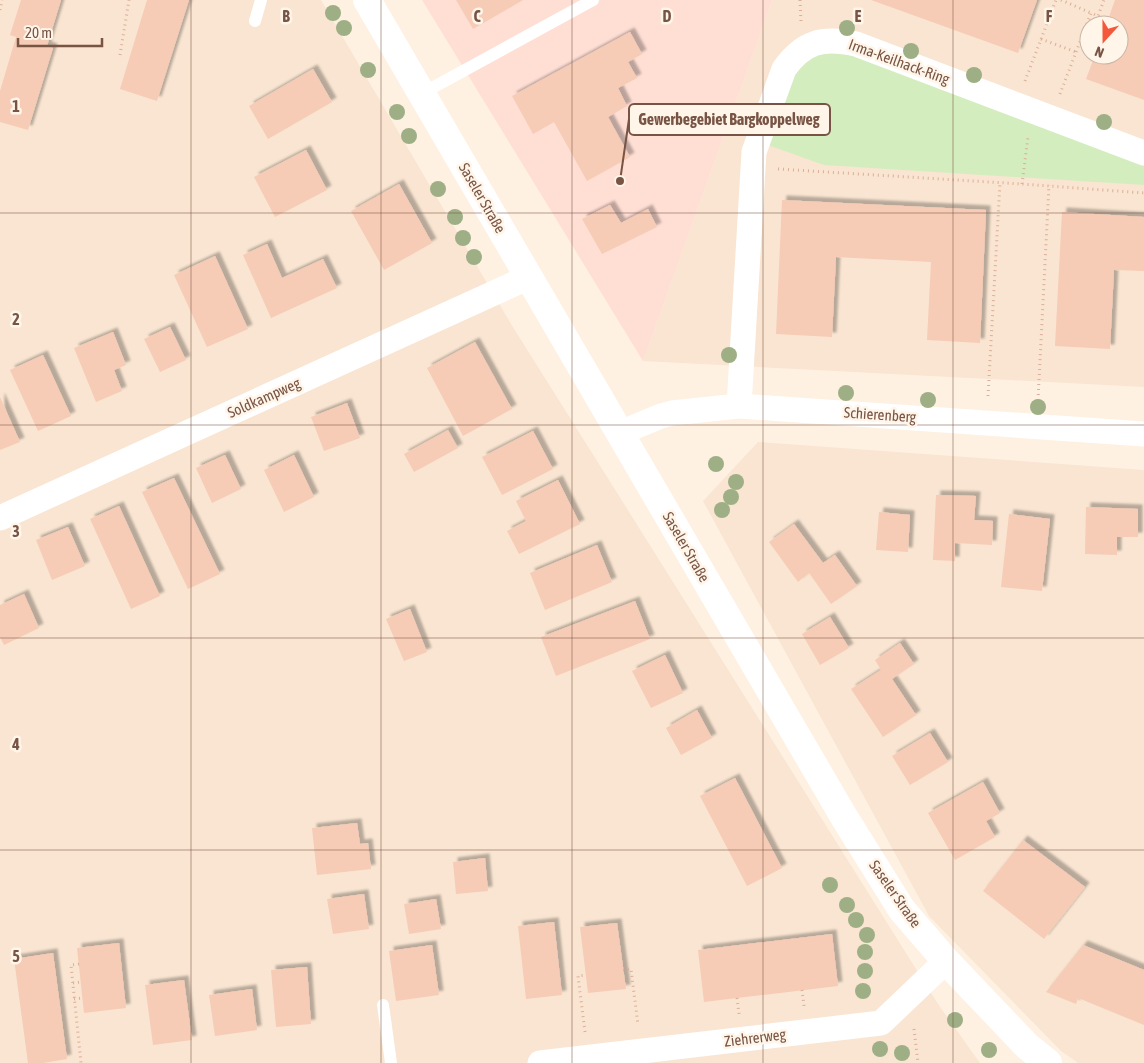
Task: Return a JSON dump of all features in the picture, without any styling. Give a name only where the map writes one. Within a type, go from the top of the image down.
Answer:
[{"type":"street","name":"Saseler Straße","points":[[366,0],[844,817],[902,910],[946,961],[1027,1046],[1048,1063]]},
{"type":"street","name":"Irma-Keilhack-Ring","points":[[739,406],[754,152],[784,69],[798,53],[815,42],[833,40],[856,44],[1144,153]]},
{"type":"street","name":"Soldkampweg","points":[[0,518],[529,277]]},
{"type":"street","name":"Schierenberg","points":[[620,433],[661,416],[739,406],[1036,425],[1144,434]]},
{"type":"street","name":"Ziehrerweg","points":[[540,1063],[882,1023],[946,961]]},
{"type":"lane","points":[[255,21],[261,0]]},
{"type":"lane","points":[[421,94],[593,0]]},
{"type":"lane","points":[[383,1005],[391,1063]]},
{"type":"path","points":[[0,10],[2,0]]},
{"type":"path","points":[[120,55],[129,0]]},
{"type":"path","points":[[1022,184],[1041,39],[1056,0]]},
{"type":"path","points":[[1060,0],[1098,16],[1104,0]]},
{"type":"path","points":[[1033,111],[1076,52],[1091,13]]},
{"type":"path","points":[[1041,39],[1076,52]]},
{"type":"path","points":[[753,168],[1144,193]]},
{"type":"path","points":[[986,422],[1000,183]]},
{"type":"path","points":[[1036,425],[1049,186]]},
{"type":"path","points":[[79,964],[71,965],[81,1063]]},
{"type":"path","points":[[623,970],[630,969],[642,1051]]},
{"type":"path","points":[[586,975],[578,976],[589,1057]]},
{"type":"path","points":[[73,983],[80,982]]},
{"type":"path","points":[[74,999],[82,998]]},
{"type":"shaded area","points":[[0,0],[321,0],[511,324],[938,1004],[980,1063],[0,1063]]},
{"type":"shaded area","points":[[422,0],[772,0],[643,361]]},
{"type":"shaded area","points":[[772,0],[1144,0],[1144,387],[643,361]]},
{"type":"shaded area","points":[[758,442],[1144,470],[1144,1063],[1078,1063],[1061,1051],[929,916],[703,501]]},
{"type":"green space","points":[[849,52],[1144,160],[1144,185],[824,165],[765,144],[794,74],[811,58],[822,53]]},
{"type":"building","points":[[21,0],[61,0],[47,46],[53,48],[28,130],[0,122],[0,91],[16,37],[10,35]]},
{"type":"building","points":[[147,0],[189,0],[157,101],[120,89]]},
{"type":"building","points":[[456,0],[523,0],[473,29]]},
{"type":"building","points":[[871,0],[1037,0],[1018,53]]},
{"type":"building","points":[[1115,0],[1144,0],[1144,100],[1086,79],[1091,65],[1129,65],[1129,15],[1110,15]]},
{"type":"building","points":[[630,32],[642,54],[628,62],[637,78],[618,88],[627,106],[608,117],[630,157],[587,181],[554,122],[533,134],[512,96]]},
{"type":"building","points":[[313,69],[332,102],[268,139],[249,106]]},
{"type":"building","points":[[306,150],[327,190],[275,217],[254,177]]},
{"type":"building","points":[[399,184],[432,243],[384,270],[351,211]]},
{"type":"building","points":[[782,200],[986,210],[980,343],[927,340],[931,262],[836,257],[832,337],[776,334]]},
{"type":"building","points":[[610,205],[621,223],[648,209],[657,227],[602,254],[582,219]]},
{"type":"building","points":[[1062,212],[1144,217],[1144,271],[1114,270],[1110,349],[1055,346]]},
{"type":"building","points":[[267,244],[282,278],[323,259],[337,288],[271,318],[243,255]]},
{"type":"building","points":[[215,256],[248,329],[207,347],[174,275]]},
{"type":"building","points":[[170,327],[186,360],[160,372],[144,339]]},
{"type":"building","points":[[113,332],[126,365],[114,370],[122,391],[96,402],[74,348]]},
{"type":"building","points":[[475,342],[512,409],[463,436],[427,368]]},
{"type":"building","points":[[43,355],[71,416],[38,431],[10,370]]},
{"type":"building","points":[[0,397],[20,442],[0,450]]},
{"type":"building","points":[[347,403],[360,438],[324,451],[311,417]]},
{"type":"building","points":[[448,430],[458,448],[414,472],[404,454]]},
{"type":"building","points":[[533,431],[553,469],[502,495],[482,457]]},
{"type":"building","points":[[225,455],[241,489],[212,503],[196,468]]},
{"type":"building","points":[[294,455],[314,497],[284,512],[264,470]]},
{"type":"building","points":[[174,478],[220,574],[188,589],[142,492]]},
{"type":"building","points":[[558,480],[580,524],[519,554],[507,531],[526,521],[516,501]]},
{"type":"building","points":[[936,495],[976,496],[974,520],[993,521],[992,545],[955,543],[955,561],[933,560]]},
{"type":"building","points":[[119,506],[160,596],[131,609],[90,519]]},
{"type":"building","points":[[1086,507],[1138,509],[1138,537],[1117,537],[1117,555],[1085,554]]},
{"type":"building","points":[[879,512],[910,515],[908,552],[876,550]]},
{"type":"building","points":[[1009,514],[1050,519],[1042,591],[1001,587]]},
{"type":"building","points":[[794,524],[823,563],[835,555],[857,586],[831,604],[809,573],[798,582],[769,542]]},
{"type":"building","points":[[68,527],[85,566],[52,580],[36,540]]},
{"type":"building","points":[[597,545],[612,582],[545,610],[530,573]]},
{"type":"building","points":[[24,594],[39,628],[4,645],[0,637],[0,605]]},
{"type":"building","points":[[635,601],[650,639],[556,676],[541,637]]},
{"type":"building","points":[[410,609],[427,652],[404,661],[386,619]]},
{"type":"building","points":[[830,617],[849,648],[820,665],[802,634]]},
{"type":"building","points":[[900,643],[914,664],[892,679],[916,715],[883,737],[851,689],[881,670],[875,660]]},
{"type":"building","points":[[665,655],[683,693],[651,708],[632,671]]},
{"type":"building","points":[[697,710],[712,738],[681,755],[666,728]]},
{"type":"building","points":[[930,733],[948,762],[910,785],[892,756]]},
{"type":"building","points":[[735,778],[782,868],[747,886],[700,796]]},
{"type":"building","points":[[983,782],[1000,813],[986,821],[995,837],[955,860],[928,813]]},
{"type":"building","points":[[357,823],[360,844],[368,843],[371,869],[317,875],[312,828]]},
{"type":"building","points":[[1023,840],[1085,887],[1044,939],[983,891]]},
{"type":"building","points":[[485,858],[488,891],[456,894],[453,862]]},
{"type":"building","points":[[364,894],[369,929],[333,934],[327,899]]},
{"type":"building","points":[[436,899],[441,929],[409,934],[404,904]]},
{"type":"building","points":[[554,922],[562,995],[526,999],[518,926]]},
{"type":"building","points":[[617,923],[626,989],[588,993],[580,927]]},
{"type":"building","points":[[832,934],[838,986],[704,1002],[698,950]]},
{"type":"building","points":[[119,943],[126,1008],[84,1013],[77,948]]},
{"type":"building","points":[[432,945],[439,995],[396,1001],[389,951]]},
{"type":"building","points":[[1083,945],[1144,970],[1144,1025],[1078,998],[1076,1004],[1046,992]]},
{"type":"building","points":[[53,953],[67,1059],[43,1063],[28,1063],[14,959]]},
{"type":"building","points":[[307,967],[311,1024],[276,1027],[271,970]]},
{"type":"building","points":[[184,980],[192,1040],[153,1045],[145,985]]},
{"type":"building","points":[[252,989],[257,1030],[215,1036],[209,995]]},
{"type":"place","name":"Gewerbegebiet Bargkoppelweg","points":[[620,181]]}]
